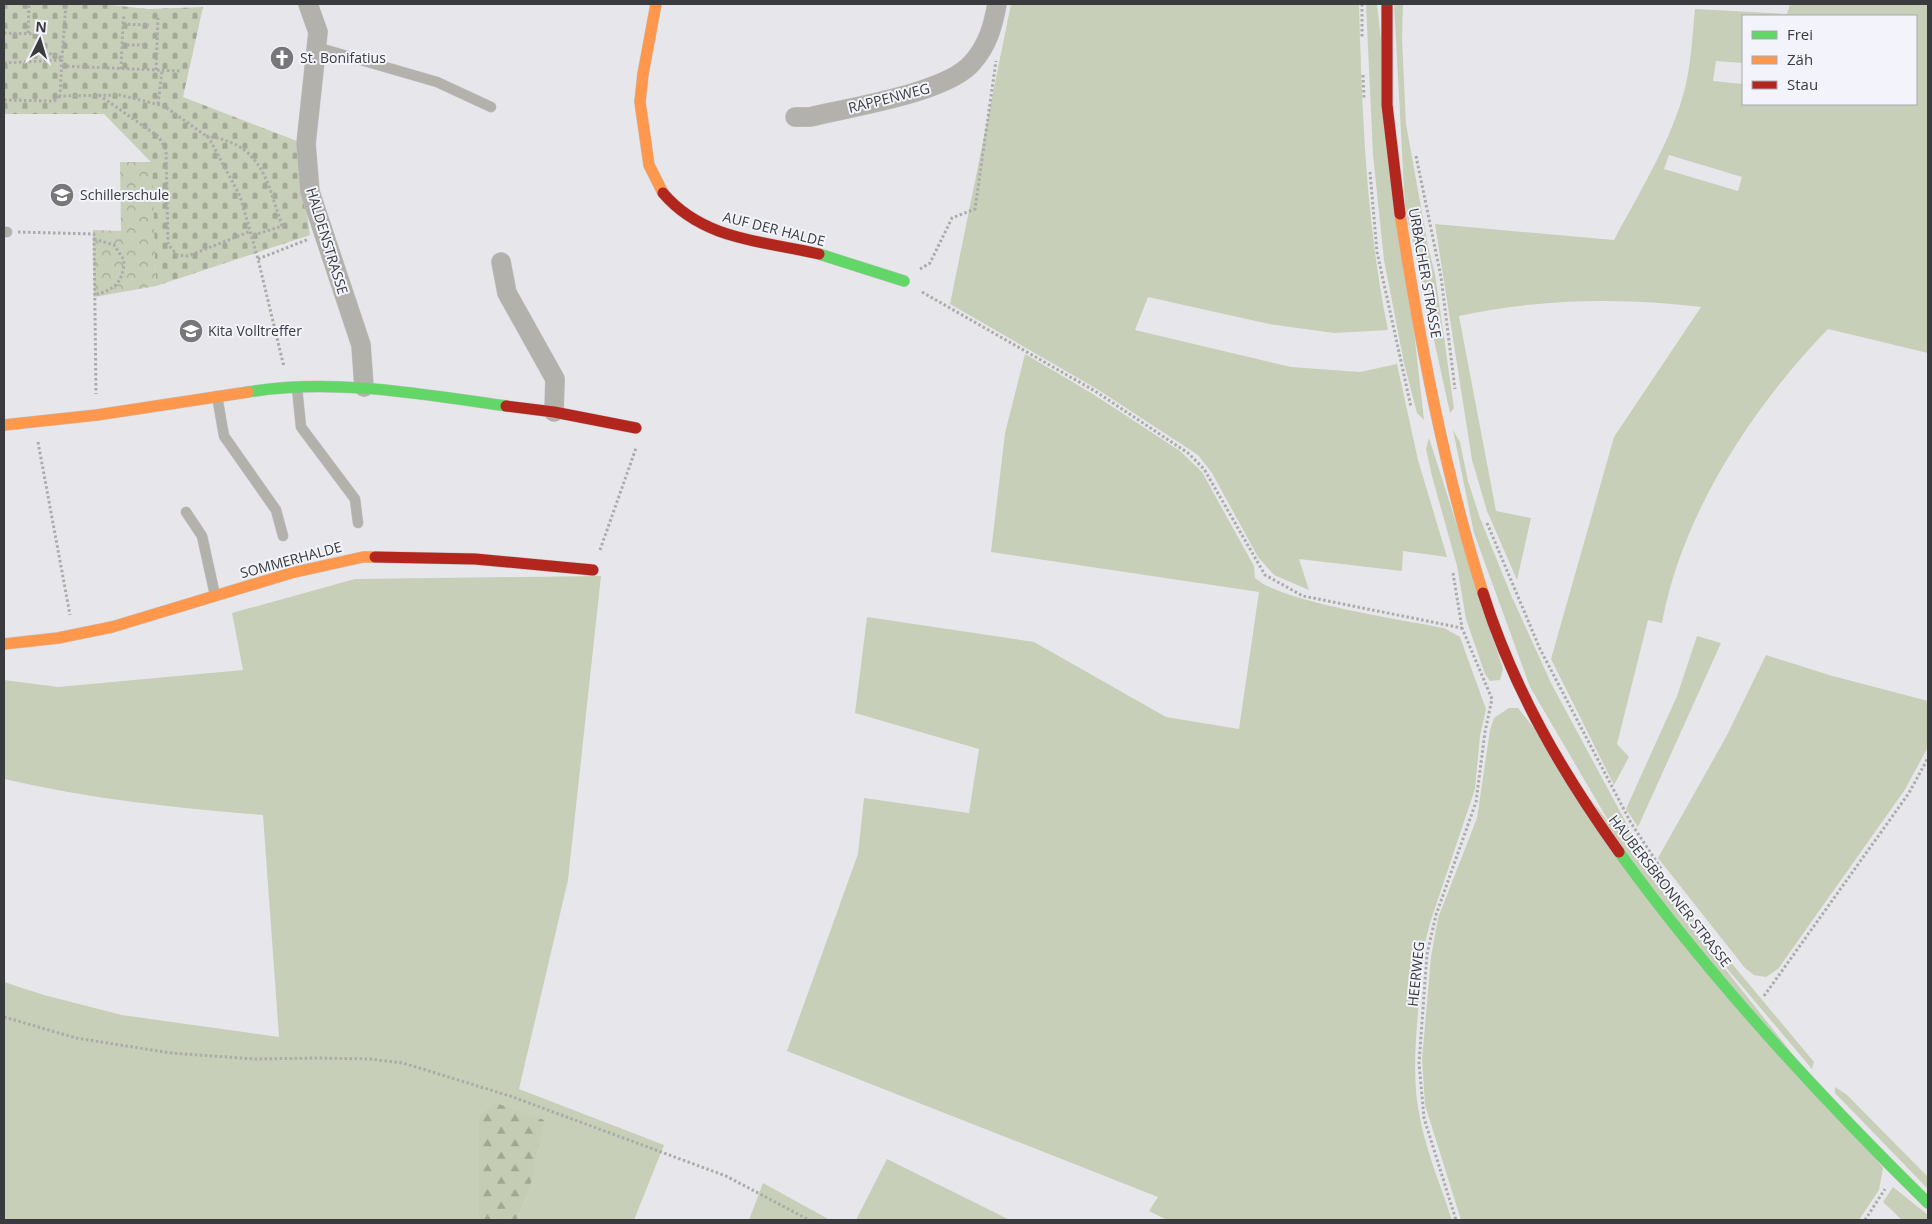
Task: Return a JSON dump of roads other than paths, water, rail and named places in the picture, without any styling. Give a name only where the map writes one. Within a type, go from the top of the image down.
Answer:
[{"type":"street","name":"HALDENSTRASSE","points":[[308,4],[318,32],[306,144],[310,192],[322,234],[361,345],[364,387]]},
{"type":"street","name":"AUF DER HALDE","points":[[656,4],[640,98],[645,156],[655,183],[679,214],[704,227],[733,236],[808,251],[904,281]]},
{"type":"street","name":"RAPPENWEG","points":[[795,117],[810,117],[936,87],[971,64],[992,31],[997,4]]},
{"type":"street","name":"URBACHER STRASSE","points":[[1387,4],[1386,72],[1396,188],[1405,250],[1437,424],[1468,544]]},
{"type":"street","points":[[501,262],[507,293],[555,379],[554,412]]},
{"type":"street","points":[[4,425],[97,414],[217,395],[293,387],[364,387],[554,412],[636,428]]},
{"type":"street","name":"HAUBERSBRONNER STRASSE","points":[[1468,544],[1492,616],[1519,686],[1550,744],[1610,842],[1715,975],[1813,1086],[1928,1203]]},
{"type":"street","name":"SOMMERHALDE","points":[[4,644],[58,638],[112,627],[327,564],[362,557],[475,559],[593,570]]},
{"type":"lane","points":[[316,47],[437,82],[491,107]]},
{"type":"lane","points":[[293,387],[301,426],[355,499],[358,523]]},
{"type":"lane","name":"SOMMERHALDE","points":[[217,395],[224,436],[276,510],[283,536]]},
{"type":"lane","points":[[186,512],[202,536],[215,596]]},
{"type":"place","name":"St. Bonifatius","points":[[282,58]]},
{"type":"place","name":"Schillerschule","points":[[62,195]]},
{"type":"place","name":"Kita Volltreffer","points":[[191,331]]}]
